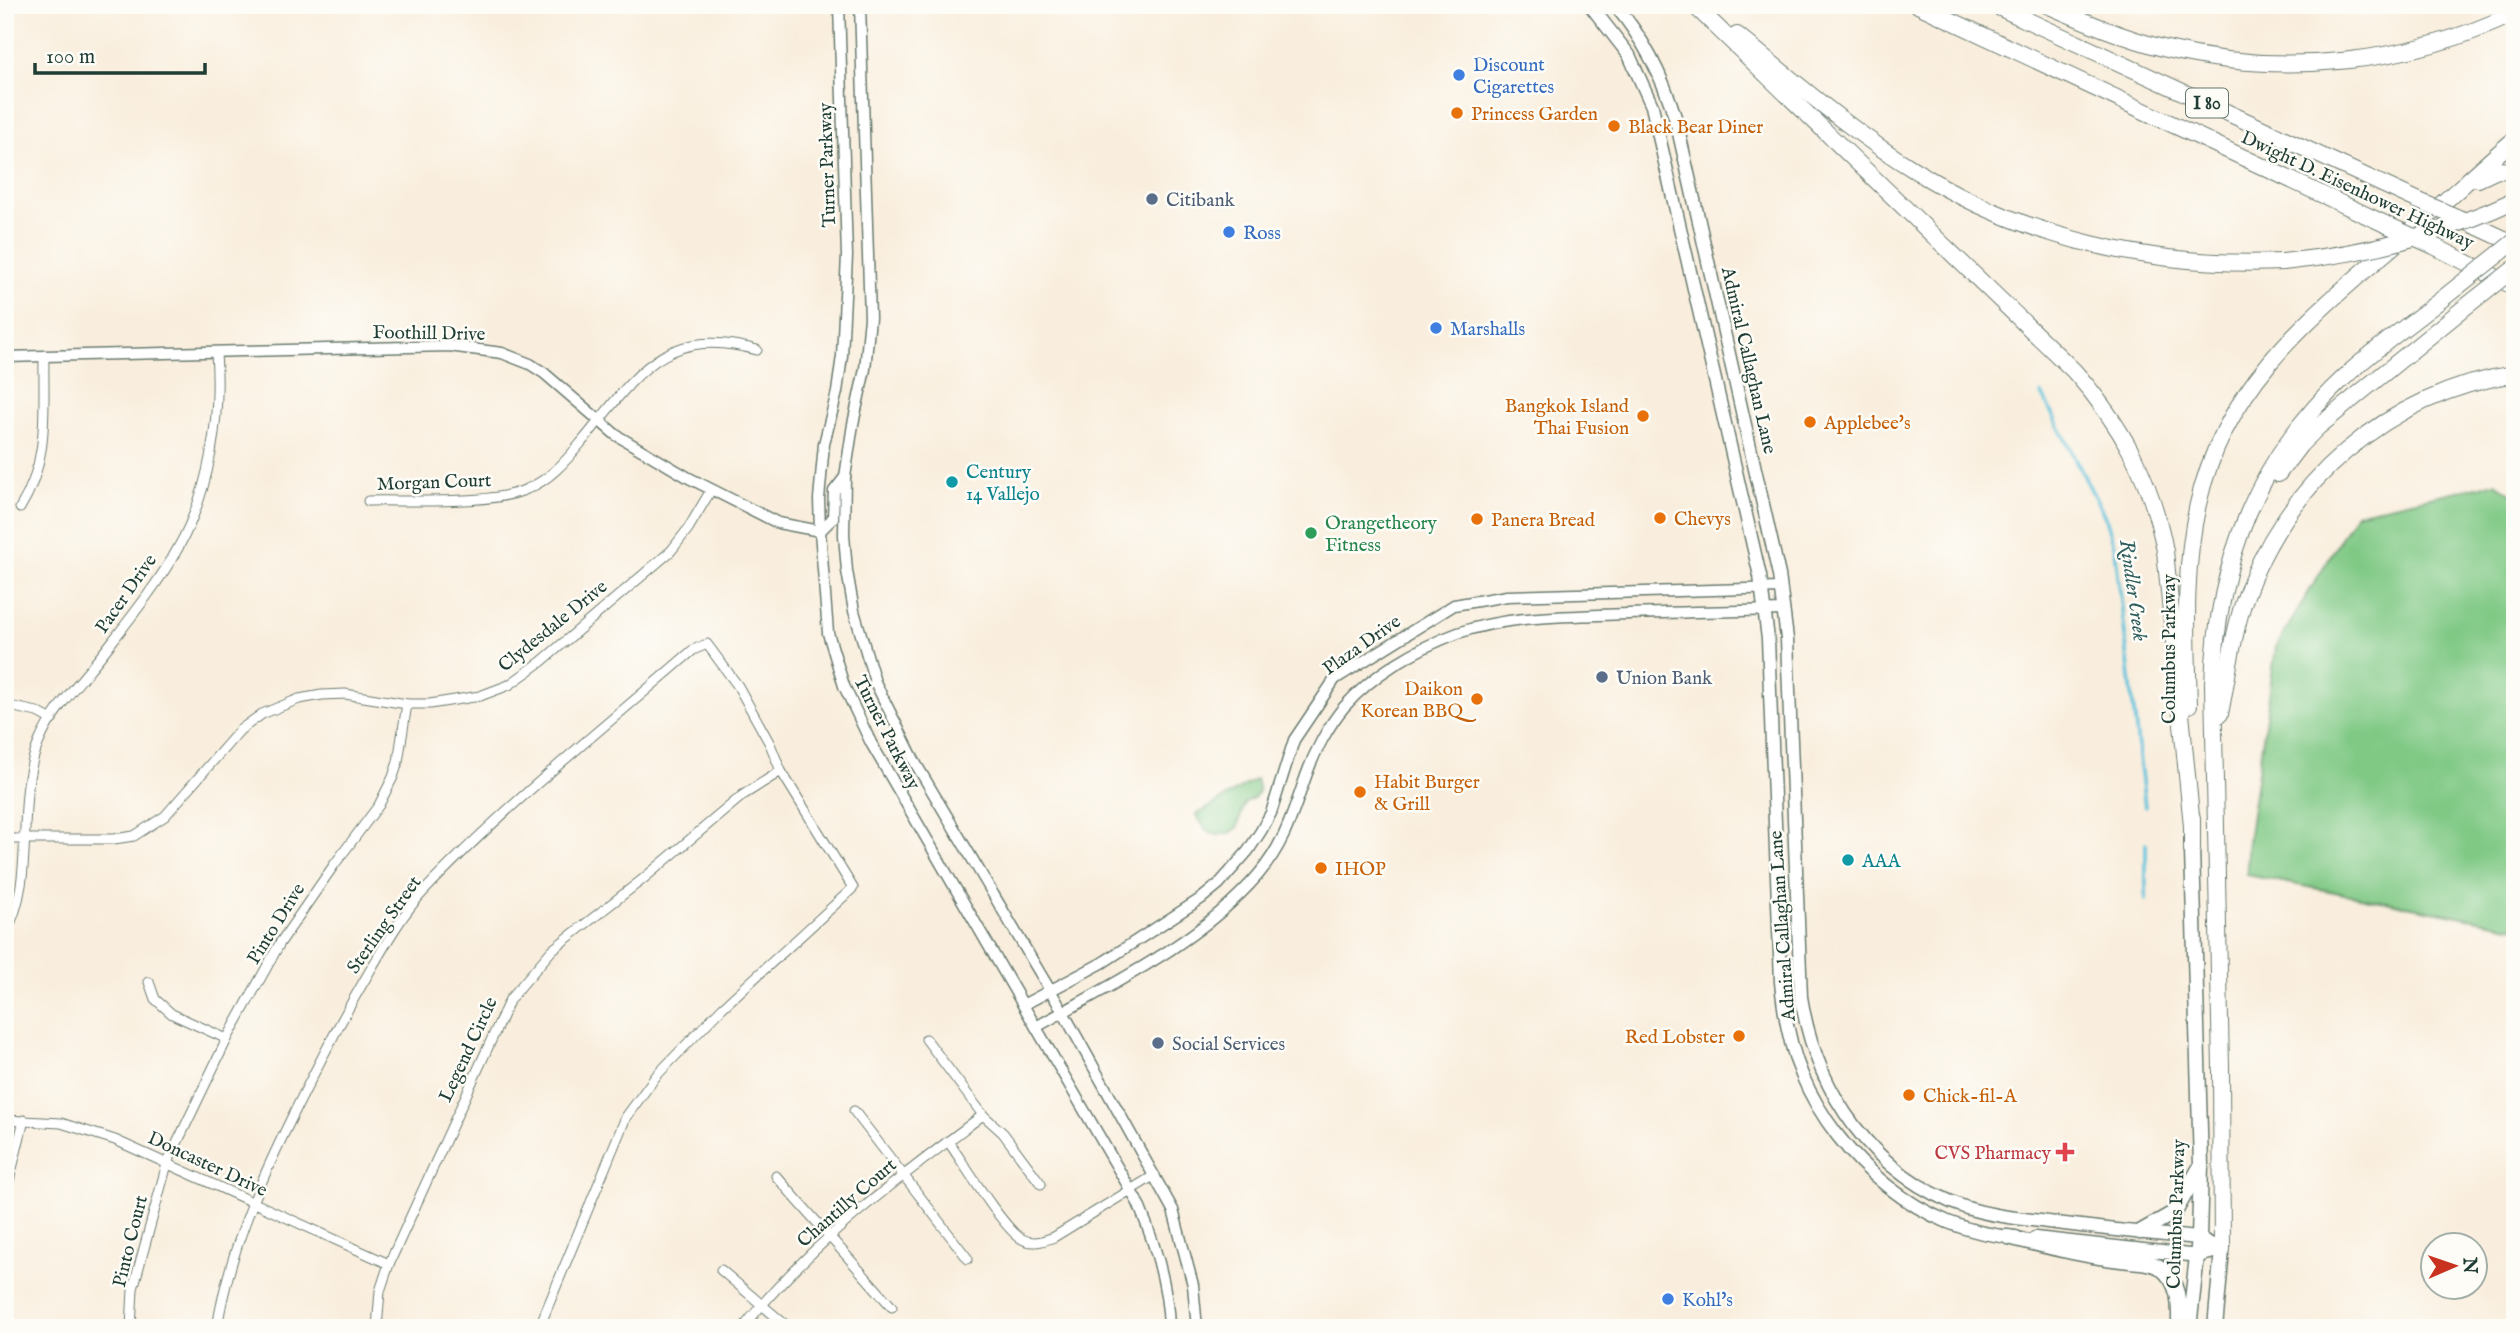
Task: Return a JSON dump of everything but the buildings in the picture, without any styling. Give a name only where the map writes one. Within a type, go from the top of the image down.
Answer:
[{"type":"highway","points":[[1694,5],[2068,365],[2104,407],[2125,438],[2152,497],[2165,551],[2192,826]]},
{"type":"highway","points":[[1700,5],[1896,159],[1939,184],[1984,207],[2057,234],[2131,252],[2207,262],[2283,262],[2338,255],[2412,239],[2473,219],[2515,200]]},
{"type":"highway","name":"Dwight D. Eisenhower Highway","points":[[1917,5],[2434,246],[2515,287]]},
{"type":"highway","name":"Dwight D. Eisenhower Highway","points":[[1994,5],[2515,243]]},
{"type":"highway","points":[[2047,5],[2112,32],[2168,50],[2212,58],[2283,63],[2345,60],[2388,54],[2456,37],[2515,13]]},
{"type":"highway","name":"Columbus Parkway","points":[[2192,850],[2187,578],[2198,502],[2213,456],[2236,409],[2281,346],[2515,139]]},
{"type":"highway","points":[[2441,206],[2491,171],[2515,171]]},
{"type":"highway","points":[[2461,219],[2515,235]]},
{"type":"highway","points":[[2222,1250],[2213,684],[2216,635],[2224,583],[2238,535],[2264,478],[2298,428],[2350,373],[2515,243]]},
{"type":"highway","points":[[2238,535],[2283,466],[2308,436],[2515,268]]},
{"type":"highway","points":[[2214,747],[2234,643],[2249,586],[2275,535],[2306,490],[2342,453],[2393,416],[2454,389],[2515,374]]},
{"type":"main road","name":"Admiral Callaghan Lane","points":[[1590,5],[1629,55],[1652,106],[1763,589],[1781,982],[1789,1038],[1801,1074],[1818,1107],[1840,1140],[1881,1180],[1911,1202],[1944,1219],[1978,1231],[2008,1237],[2198,1256],[2222,1250]]},
{"type":"main road","name":"Admiral Callaghan Lane","points":[[1615,5],[1654,61],[1676,120],[1781,588],[1801,997],[1812,1049],[1834,1097],[1855,1128],[1880,1154],[1921,1185],[1952,1202],[2002,1216],[2199,1238],[2222,1250]]},
{"type":"main road","name":"Columbus Parkway","points":[[2189,1328],[2198,1256],[2201,1165],[2192,850]]},
{"type":"main road","points":[[2140,1232],[2175,1212],[2201,1165]]},
{"type":"main road","points":[[2008,1237],[2092,1257],[2160,1267],[2172,1281],[2179,1296],[2179,1328]]},
{"type":"main road","points":[[2215,1328],[2222,1250]]},
{"type":"street","name":"Turner Parkway","points":[[839,5],[847,256],[842,356],[837,392],[824,444],[819,499],[828,633],[844,686],[871,743],[1131,1190],[1154,1239],[1169,1328]]},
{"type":"street","name":"Turner Parkway","points":[[860,5],[870,318],[865,369],[845,477],[844,535],[854,611],[875,682],[916,764],[1050,990],[1174,1210],[1194,1285],[1197,1328]]},
{"type":"street","name":"Morgan Court","points":[[368,501],[484,498],[526,490],[543,480],[565,461],[637,375],[669,352],[702,343],[733,344],[757,350]]},
{"type":"street","name":"Foothill Drive","points":[[5,357],[435,347],[482,349],[502,353],[537,368],[616,435],[711,490],[778,523],[820,531]]},
{"type":"street","name":"Pacer Drive","points":[[5,934],[18,904],[23,869],[27,783],[39,743],[52,720],[118,634],[178,549],[190,524],[204,485],[211,447],[217,396],[216,353]]},
{"type":"street","points":[[20,508],[35,481],[42,450],[44,356]]},
{"type":"street","points":[[820,531],[833,518],[834,491],[845,477]]},
{"type":"street","name":"Clydesdale Drive","points":[[5,839],[114,839],[134,836],[165,816],[240,730],[262,714],[281,705],[322,695],[345,694],[407,704],[453,702],[480,696],[509,685],[541,662],[671,551],[688,529],[711,490]]},
{"type":"street","name":"Plaza Drive","points":[[1023,1005],[1102,963],[1219,884],[1248,851],[1261,831],[1271,813],[1294,740],[1335,679],[1454,605],[1507,596],[1781,588]]},
{"type":"street","name":"Plaza Drive","points":[[1036,1027],[1161,956],[1211,921],[1256,877],[1274,854],[1297,808],[1306,776],[1317,751],[1343,708],[1366,687],[1408,657],[1458,634],[1502,621],[1784,610]]},
{"type":"street","name":"Sterling Street","points":[[217,1328],[226,1279],[240,1230],[272,1156],[337,1028],[385,946],[422,892],[510,808],[693,650],[707,644],[738,686],[770,744],[781,771]]},
{"type":"street","name":"Pinto Drive","points":[[167,1164],[227,1039],[280,943],[334,864],[379,805],[394,777],[407,704]]},
{"type":"street","points":[[5,705],[37,712],[52,720]]},
{"type":"street","points":[[539,1328],[626,1118],[656,1076],[722,1008],[853,888],[781,771]]},
{"type":"street","name":"Legend Circle","points":[[377,1328],[380,1291],[389,1264],[510,999],[552,950],[743,795],[781,771]]},
{"type":"street","points":[[149,982],[155,999],[172,1014],[227,1039]]},
{"type":"street","points":[[926,1039],[983,1115],[1003,1133],[1041,1184]]},
{"type":"street","points":[[854,1111],[968,1259]]},
{"type":"street","name":"Chantilly Court","points":[[743,1328],[761,1304],[830,1237],[902,1175],[983,1115]]},
{"type":"street","name":"Doncaster Drive","points":[[5,1120],[61,1123],[88,1130],[146,1153],[389,1264]]},
{"type":"street","points":[[5,1196],[24,1120]]},
{"type":"street","points":[[948,1142],[1012,1232],[1028,1242],[1037,1243],[1054,1237],[1155,1175]]},
{"type":"street","name":"Pinto Court","points":[[131,1328],[133,1289],[167,1164]]},
{"type":"street","points":[[776,1176],[892,1307]]},
{"type":"street","points":[[721,1270],[789,1328]]},
{"type":"green space","points":[[2495,483],[2515,495],[2515,927],[2247,875],[2247,849],[2276,647],[2356,513]]},
{"type":"green space","points":[[1256,779],[1259,791],[1254,798],[1245,802],[1237,828],[1218,835],[1207,831],[1196,815]]},
{"type":"waterway","name":"Rindler Creek","points":[[2042,394],[2107,521],[2115,549],[2145,807]]},
{"type":"waterway","name":"Rindler Creek","points":[[2146,843],[2146,900]]},
{"type":"place","name":"Discount Cigarettes","points":[[1459,75]]},
{"type":"place","name":"Princess Garden","points":[[1457,113]]},
{"type":"place","name":"Black Bear Diner","points":[[1614,126]]},
{"type":"place","name":"Citibank","points":[[1152,199]]},
{"type":"place","name":"Ross","points":[[1229,232]]},
{"type":"place","name":"Marshalls","points":[[1436,328]]},
{"type":"place","name":"Bangkok Island Thai Fusion","points":[[1643,416]]},
{"type":"place","name":"Applebee's","points":[[1810,422]]},
{"type":"place","name":"Century 14 Vallejo","points":[[952,482]]},
{"type":"place","name":"Chevys","points":[[1660,518]]},
{"type":"place","name":"Panera Bread","points":[[1477,519]]},
{"type":"place","name":"Orangetheory Fitness","points":[[1311,533]]},
{"type":"place","name":"Union Bank","points":[[1602,677]]},
{"type":"place","name":"Daikon Korean BBQ","points":[[1477,699]]},
{"type":"place","name":"Habit Burger & Grill","points":[[1360,792]]},
{"type":"place","name":"AAA","points":[[1848,860]]},
{"type":"place","name":"IHOP","points":[[1321,868]]},
{"type":"place","name":"Red Lobster","points":[[1739,1036]]},
{"type":"place","name":"Social Services","points":[[1158,1043]]},
{"type":"place","name":"Chick-fil-A","points":[[1909,1095]]},
{"type":"place","name":"CVS Pharmacy","points":[[2065,1152]]},
{"type":"place","name":"Kohl's","points":[[1668,1299]]}]
